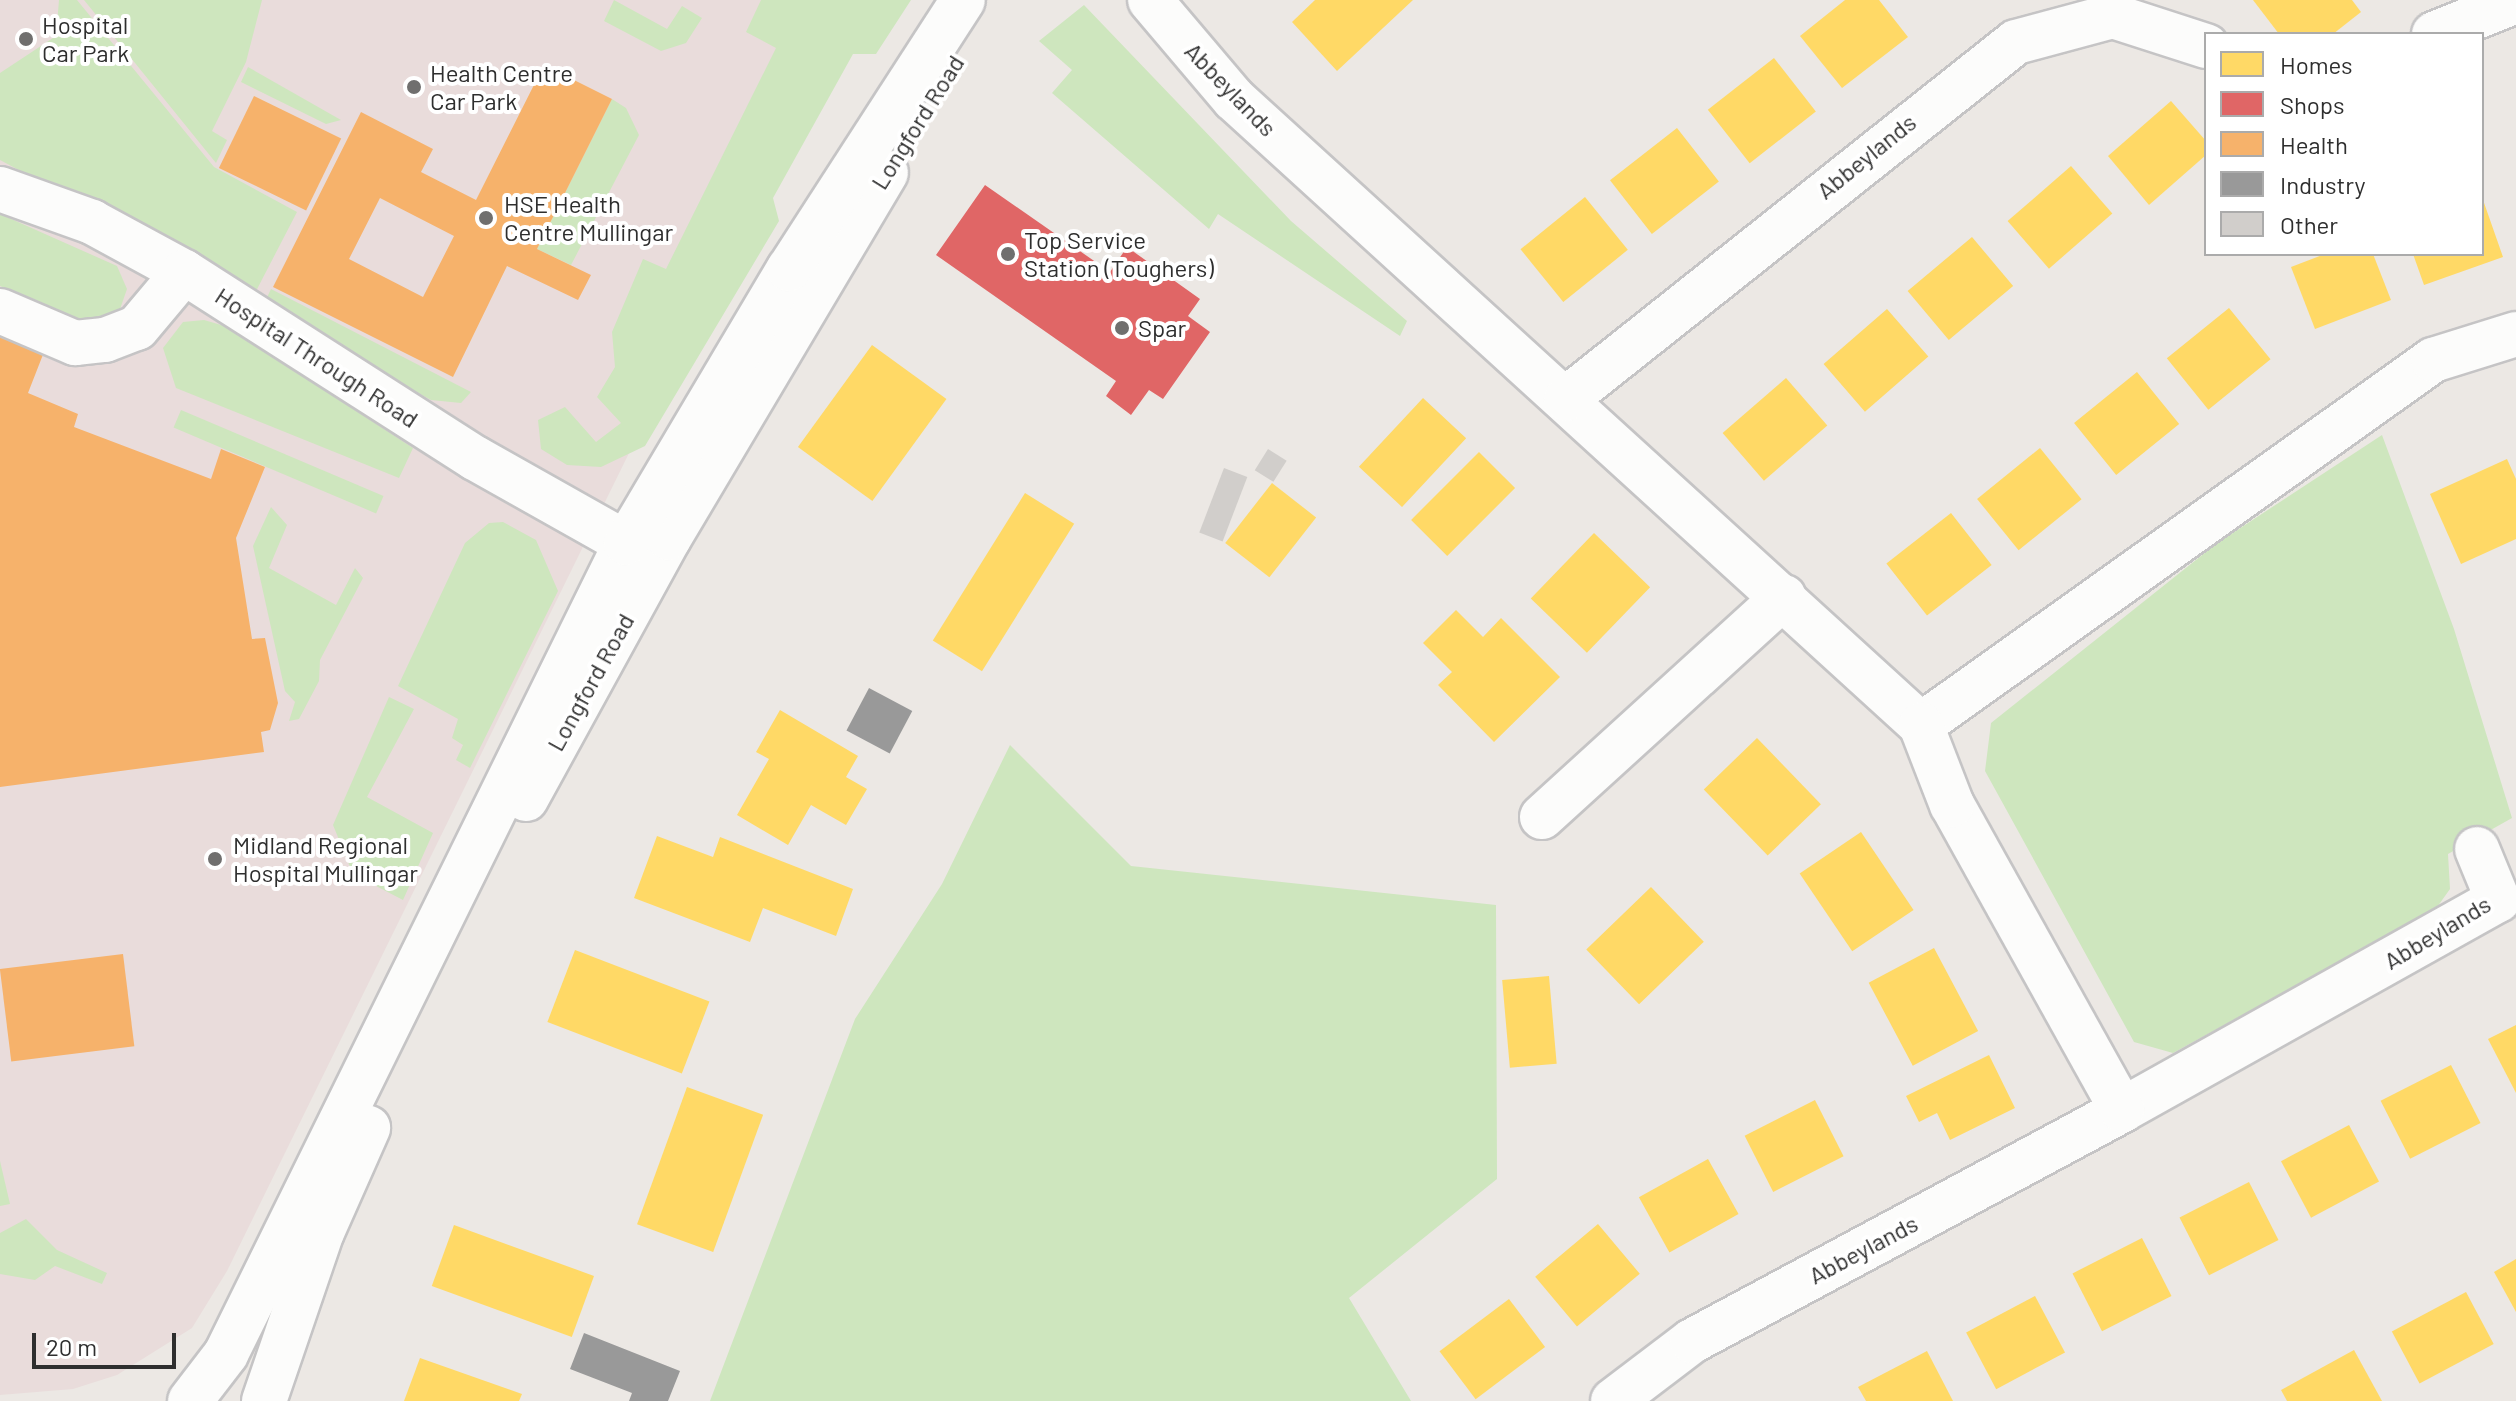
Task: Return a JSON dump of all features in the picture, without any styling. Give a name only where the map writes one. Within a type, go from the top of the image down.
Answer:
[{"type":"street","points":[[190,1401],[226,1354],[623,548],[847,178],[963,0]]},
{"type":"street","name":"Longford Road","points":[[264,1401],[322,1232],[398,1063],[525,802],[738,421],[992,0]]},
{"type":"street","name":"Abbeylands","points":[[1150,0],[1234,99],[1921,725],[1952,805],[2122,1110]]},
{"type":"street","points":[[2439,32],[2516,1]]},
{"type":"street","name":"Abbeylands","points":[[1566,399],[2016,42],[2113,16],[2204,45]]},
{"type":"street","points":[[847,178],[923,75],[949,68]]},
{"type":"street","name":"Hospital Through Road","points":[[0,189],[92,222],[184,272],[475,458],[623,548]]},
{"type":"street","points":[[0,311],[75,343],[105,340],[137,328],[184,272]]},
{"type":"street","points":[[1921,725],[2433,360],[2516,334]]},
{"type":"street","points":[[623,548],[646,551],[659,538],[738,421]]},
{"type":"street","points":[[1542,817],[1784,597]]},
{"type":"street","name":"Abbeylands","points":[[1613,1401],[1692,1341],[2122,1110],[2498,900],[2477,849]]},
{"type":"shaded area","name":"Midland Regional Hospital Mullingar","points":[[0,0],[875,0],[632,447],[227,1271],[192,1328],[117,1375],[73,1389],[0,1395]]},
{"type":"green space","points":[[59,0],[77,0],[214,167],[297,212],[254,295],[0,160],[0,73],[56,36]]},
{"type":"green space","points":[[84,0],[262,0],[246,62],[212,131],[227,140],[216,163]]},
{"type":"green space","points":[[614,0],[667,29],[682,6],[702,18],[686,43],[661,51],[604,21]]},
{"type":"green space","points":[[761,0],[911,0],[876,54],[853,54],[773,198],[779,221],[645,446],[601,467],[567,465],[541,449],[538,420],[565,407],[596,442],[621,423],[597,397],[615,367],[612,332],[643,259],[666,269],[776,48],[746,32]]},
{"type":"green space","points":[[1084,5],[1291,221],[1407,321],[1400,336],[1218,214],[1209,229],[1052,93],[1072,70],[1039,41]]},
{"type":"green space","points":[[248,67],[341,120],[326,124],[241,82]]},
{"type":"green space","points":[[612,99],[626,108],[639,135],[571,265],[537,249]]},
{"type":"green space","points":[[0,214],[117,266],[127,289],[119,312],[91,325],[0,286]]},
{"type":"green space","points":[[271,289],[471,392],[461,403],[431,400],[262,308]]},
{"type":"green space","points":[[204,320],[228,327],[413,448],[399,478],[176,388],[163,348],[183,322]]},
{"type":"green space","points":[[181,410],[384,496],[376,513],[174,427]]},
{"type":"green space","points":[[2382,435],[2454,629],[2512,818],[2448,854],[2450,889],[2435,910],[2173,1053],[2134,1042],[1985,771],[1991,723],[2216,544]]},
{"type":"green space","points":[[271,507],[287,525],[269,568],[336,605],[355,568],[363,578],[320,660],[319,681],[299,719],[289,721],[295,702],[285,691],[253,546]]},
{"type":"green space","points":[[503,522],[536,540],[558,591],[470,768],[456,760],[463,745],[452,738],[458,719],[398,686],[465,543],[489,523]]},
{"type":"green space","points":[[389,697],[414,709],[367,797],[433,833],[403,900],[353,874],[333,825]]},
{"type":"green space","points":[[1010,745],[1131,866],[1496,905],[1497,1179],[1349,1298],[1411,1401],[710,1401],[855,1019],[942,884]]},
{"type":"green space","points":[[0,1161],[10,1204],[0,1206]]},
{"type":"green space","points":[[26,1219],[57,1250],[107,1273],[102,1284],[55,1266],[35,1280],[0,1274],[0,1233]]},
{"type":"building: Homes","points":[[1315,0],[1413,0],[1337,71],[1292,22]]},
{"type":"building: Homes","points":[[1845,0],[1879,0],[1908,37],[1842,88],[1800,36]]},
{"type":"building: Homes","points":[[2253,0],[2352,0],[2361,12],[2336,32],[2277,32]]},
{"type":"building: Homes","points":[[1774,58],[1816,112],[1750,163],[1708,110]]},
{"type":"building: Homes","points":[[2171,101],[2204,139],[2204,157],[2149,205],[2108,156]]},
{"type":"building: Homes","points":[[1677,128],[1719,182],[1652,234],[1610,180]]},
{"type":"building: Homes","points":[[2071,166],[2112,214],[2049,269],[2008,221]]},
{"type":"building: Homes","points":[[1585,197],[1628,250],[1563,302],[1520,249]]},
{"type":"building: Homes","points":[[2484,203],[2503,257],[2424,285],[2414,256],[2484,256]]},
{"type":"building: Homes","points":[[1972,237],[2013,286],[1949,340],[1908,291]]},
{"type":"building: Homes","points":[[2320,256],[2374,256],[2391,300],[2315,329],[2291,267]]},
{"type":"building: Homes","points":[[2229,308],[2271,359],[2208,410],[2167,358]]},
{"type":"building: Homes","points":[[1887,309],[1928,357],[1865,412],[1824,364]]},
{"type":"building: Homes","points":[[872,345],[946,399],[872,501],[798,447]]},
{"type":"building: Homes","points":[[2137,372],[2179,424],[2116,475],[2074,423]]},
{"type":"building: Homes","points":[[1786,378],[1827,426],[1764,481],[1723,433]]},
{"type":"building: Homes","points":[[1423,398],[1466,438],[1402,507],[1359,467]]},
{"type":"building: Homes","points":[[2040,448],[2082,499],[2019,550],[1977,499]]},
{"type":"building: Homes","points":[[1479,452],[1515,488],[1447,556],[1411,520]]},
{"type":"building: Homes","points":[[2507,459],[2516,479],[2516,539],[2461,564],[2430,494]]},
{"type":"building: Homes","points":[[1272,483],[1316,517],[1269,577],[1225,543]]},
{"type":"building: Homes","points":[[1025,493],[1074,524],[982,671],[933,641]]},
{"type":"building: Homes","points":[[1951,513],[1992,565],[1927,615],[1886,563]]},
{"type":"building: Homes","points":[[1594,533],[1650,587],[1587,653],[1531,598]]},
{"type":"building: Homes","points":[[1456,610],[1483,637],[1501,618],[1560,677],[1494,742],[1438,685],[1452,672],[1423,643]]},
{"type":"building: Homes","points":[[780,710],[858,756],[846,777],[867,789],[846,825],[811,805],[788,845],[737,815],[769,759],[756,752]]},
{"type":"building: Homes","points":[[1757,738],[1821,804],[1768,856],[1704,789]]},
{"type":"building: Homes","points":[[1861,832],[1914,910],[1852,951],[1800,873]]},
{"type":"building: Homes","points":[[657,836],[713,857],[720,837],[853,889],[836,936],[763,908],[750,942],[634,898]]},
{"type":"building: Homes","points":[[1651,887],[1704,942],[1639,1004],[1586,950]]},
{"type":"building: Homes","points":[[1934,948],[1978,1031],[1913,1066],[1869,983]]},
{"type":"building: Homes","points":[[575,950],[709,1002],[682,1073],[547,1022]]},
{"type":"building: Homes","points":[[1549,976],[1557,1064],[1510,1068],[1502,980]]},
{"type":"building: Homes","points":[[2516,1025],[2516,1093],[2488,1039]]},
{"type":"building: Homes","points":[[1989,1055],[2015,1108],[1950,1140],[1937,1113],[1919,1122],[1906,1096]]},
{"type":"building: Homes","points":[[2451,1065],[2481,1123],[2410,1159],[2381,1101]]},
{"type":"building: Homes","points":[[687,1087],[763,1115],[713,1252],[637,1224]]},
{"type":"building: Homes","points":[[1815,1100],[1844,1156],[1773,1192],[1745,1136]]},
{"type":"building: Homes","points":[[2349,1125],[2379,1182],[2311,1218],[2281,1161]]},
{"type":"building: Homes","points":[[1708,1159],[1739,1214],[1669,1252],[1639,1197]]},
{"type":"building: Homes","points":[[2249,1182],[2279,1240],[2209,1275],[2180,1217]]},
{"type":"building: Homes","points":[[1598,1224],[1640,1274],[1577,1327],[1535,1277]]},
{"type":"building: Homes","points":[[454,1225],[594,1276],[572,1337],[432,1286]]},
{"type":"building: Homes","points":[[2142,1238],[2172,1296],[2102,1331],[2073,1273]]},
{"type":"building: Homes","points":[[2516,1259],[2516,1312],[2494,1272]]},
{"type":"building: Homes","points":[[2466,1292],[2494,1344],[2420,1384],[2392,1331]]},
{"type":"building: Homes","points":[[2035,1296],[2065,1353],[1996,1389],[1966,1333]]},
{"type":"building: Homes","points":[[1509,1299],[1545,1347],[1476,1399],[1440,1351]]},
{"type":"building: Homes","points":[[2354,1350],[2382,1401],[2287,1401],[2281,1390]]},
{"type":"building: Homes","points":[[1927,1351],[1953,1401],[1866,1401],[1858,1387]]},
{"type":"building: Homes","points":[[420,1358],[522,1394],[519,1401],[404,1401]]},
{"type":"building: Shops","name":"Spar","points":[[985,185],[1110,272],[1127,247],[1200,299],[1188,316],[1210,332],[1163,399],[1149,390],[1131,415],[1106,396],[1116,381],[936,255]]},
{"type":"building: Health","name":"HSE Health Centre Mullingar","points":[[544,65],[612,99],[537,249],[591,275],[578,300],[507,266],[453,377],[273,287],[361,112],[433,149],[421,172],[476,200]],"holes":[[[380,198],[454,236],[423,297],[349,259]]]},
{"type":"building: Health","points":[[254,96],[341,139],[306,210],[219,168]]},
{"type":"building: Health","points":[[6,288],[60,311],[28,393],[78,414],[74,427],[211,479],[221,449],[265,467],[236,538],[252,639],[265,638],[278,703],[270,730],[261,732],[264,752],[0,787],[0,304]]},
{"type":"building: Health","points":[[123,954],[134,1046],[11,1061],[0,969]]},
{"type":"building: Industry","points":[[869,688],[912,711],[890,753],[846,730]]},
{"type":"building: Industry","points":[[584,1333],[680,1371],[668,1401],[629,1401],[632,1393],[570,1369]]},
{"type":"building: Other","points":[[1268,449],[1287,461],[1273,482],[1255,470]]},
{"type":"building: Other","points":[[1224,468],[1247,477],[1223,541],[1199,532]]},
{"type":"place","name":"Hospital Car Park","points":[[26,39]]},
{"type":"place","name":"Health Centre Car Park","points":[[414,87]]},
{"type":"place","name":"HSE Health Centre Mullingar","points":[[486,218]]},
{"type":"place","name":"Top Service Station (Toughers)","points":[[1008,254]]},
{"type":"place","name":"Spar","points":[[1122,328]]},
{"type":"place","name":"Midland Regional Hospital Mullingar","points":[[215,859]]}]
